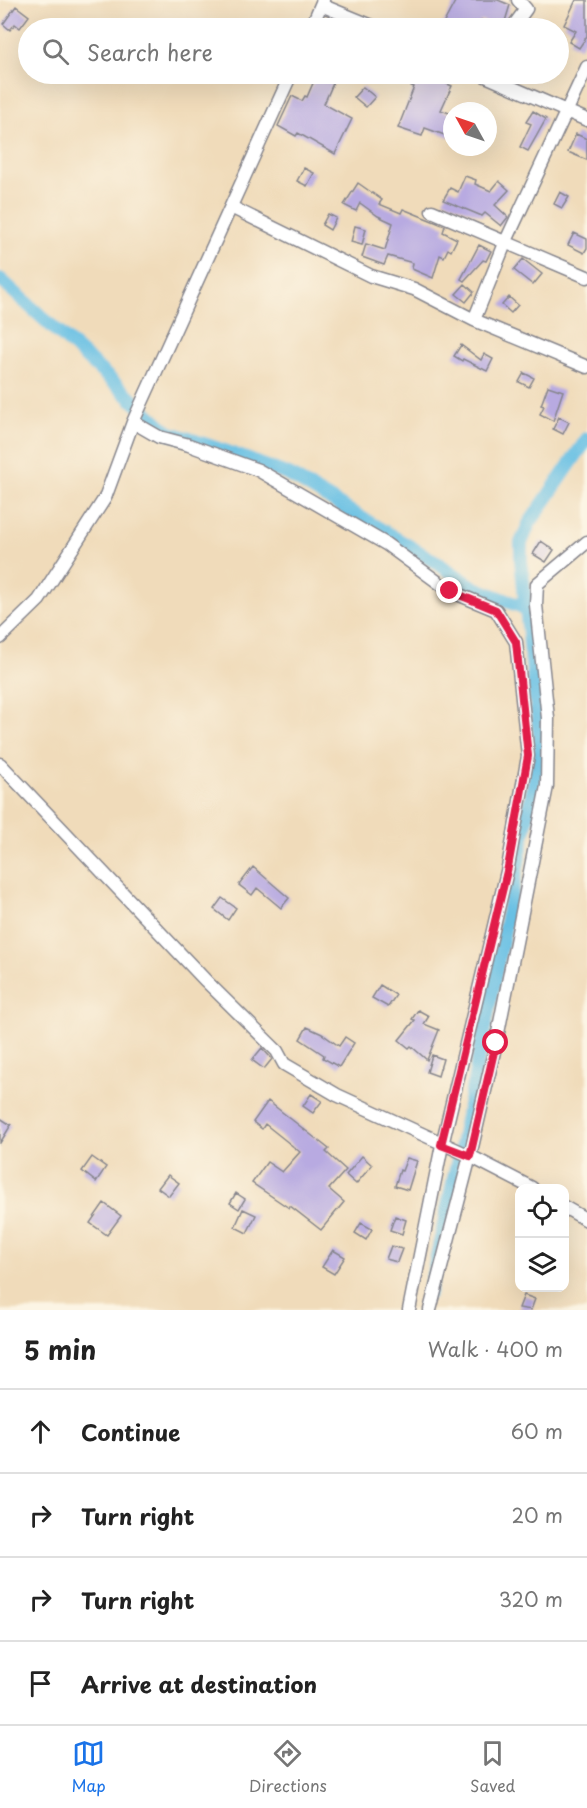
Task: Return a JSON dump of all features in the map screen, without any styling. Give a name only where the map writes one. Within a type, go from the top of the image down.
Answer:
[{"type":"street","points":[[518,0],[526,9],[519,18]]},
{"type":"street","points":[[315,18],[322,2],[355,18]]},
{"type":"street","points":[[474,321],[506,241],[587,67]]},
{"type":"street","points":[[0,638],[39,600],[105,498],[133,422],[286,84]]},
{"type":"street","points":[[505,84],[587,120]]},
{"type":"street","points":[[231,207],[371,276],[414,289],[474,321],[587,367]]},
{"type":"street","points":[[432,211],[587,277]]},
{"type":"street","points":[[133,422],[159,437],[189,445],[258,470],[386,544],[450,591],[496,610],[516,642],[528,756],[508,867],[409,1310]]},
{"type":"street","points":[[430,1310],[503,1010],[547,786],[548,718],[536,605],[537,584],[587,542]]},
{"type":"street","points":[[0,764],[206,981],[278,1051],[284,1064],[360,1107],[468,1155],[524,1184]]},
{"type":"street","points":[[569,1210],[587,1220]]},
{"type":"building","points":[[456,0],[498,0],[510,5],[506,18],[446,18]]},
{"type":"building","points":[[576,0],[587,0],[587,36],[579,48],[569,42],[576,31],[569,28],[567,18]]},
{"type":"building","points":[[16,6],[29,16],[18,18],[18,26],[15,24],[10,30],[3,24]]},
{"type":"building","points":[[313,84],[333,84],[324,104],[352,119],[335,154],[298,133],[296,136],[278,126],[292,96],[302,101],[305,96],[307,97]]},
{"type":"building","points":[[408,84],[452,86],[441,110],[443,111],[443,134],[425,128],[422,136],[398,128],[414,87]]},
{"type":"building","points":[[363,87],[375,97],[366,107],[354,97]]},
{"type":"building","points":[[533,111],[546,119],[528,151],[520,147],[531,124],[526,122]]},
{"type":"building","points":[[576,134],[587,139],[587,160],[568,152]]},
{"type":"building","points":[[304,168],[314,173],[307,186],[297,181]]},
{"type":"building","points":[[465,176],[476,180],[475,184],[491,191],[499,181],[509,190],[495,205],[508,217],[501,226],[485,213],[482,216],[443,200],[450,188],[458,192]]},
{"type":"building","points":[[358,183],[382,200],[379,204],[401,213],[403,209],[445,226],[443,232],[457,239],[451,251],[448,249],[444,257],[440,255],[433,278],[412,269],[413,263],[388,256],[384,265],[362,257],[366,244],[385,250],[393,223],[360,203],[356,211],[344,205]]},
{"type":"building","points":[[560,192],[569,197],[562,208],[554,204]]},
{"type":"building","points":[[328,214],[336,218],[330,230],[322,225]]},
{"type":"building","points":[[355,226],[366,229],[362,245],[351,242]]},
{"type":"building","points":[[574,233],[587,239],[587,248],[584,253],[568,245]]},
{"type":"building","points":[[479,245],[491,251],[486,261],[483,260],[464,281],[461,279]]},
{"type":"building","points":[[523,259],[542,274],[533,285],[514,270]]},
{"type":"building","points":[[465,284],[474,292],[466,302],[456,294]]},
{"type":"building","points":[[509,297],[518,305],[511,313],[502,305]]},
{"type":"building","points":[[461,345],[481,360],[484,354],[493,359],[487,371],[454,356]]},
{"type":"building","points":[[524,373],[534,378],[529,387],[519,382]]},
{"type":"building","points":[[548,386],[563,391],[553,421],[540,414]]},
{"type":"building","points":[[559,417],[569,422],[563,434],[553,429]]},
{"type":"building","points":[[541,541],[554,550],[546,562],[533,554]]},
{"type":"building","points":[[253,867],[289,898],[281,908],[257,888],[252,895],[239,885]]},
{"type":"building","points":[[222,898],[236,908],[228,920],[214,909]]},
{"type":"building","points":[[380,985],[396,995],[388,1007],[372,998]]},
{"type":"building","points":[[418,1010],[429,1016],[424,1024],[439,1030],[427,1060],[411,1046],[409,1048],[399,1040],[415,1020],[412,1019]]},
{"type":"building","points":[[307,1027],[339,1046],[345,1037],[354,1043],[339,1067],[323,1058],[324,1055],[300,1039]]},
{"type":"building","points":[[262,1048],[272,1059],[264,1069],[252,1060]]},
{"type":"building","points":[[432,1055],[443,1059],[438,1076],[427,1072]]},
{"type":"building","points":[[311,1094],[322,1101],[313,1113],[303,1106]]},
{"type":"building","points":[[268,1101],[329,1149],[326,1152],[346,1170],[329,1189],[344,1202],[321,1230],[290,1206],[289,1208],[252,1183],[267,1162],[282,1172],[300,1152],[265,1124],[262,1129],[253,1122]]},
{"type":"building","points":[[0,1118],[11,1125],[0,1143]]},
{"type":"building","points":[[362,1156],[372,1165],[356,1184],[346,1175]]},
{"type":"building","points":[[92,1157],[106,1167],[96,1182],[82,1171]]},
{"type":"building","points":[[407,1158],[417,1161],[408,1190],[395,1186]]},
{"type":"building","points":[[168,1175],[179,1183],[169,1196],[158,1188]]},
{"type":"building","points":[[236,1193],[245,1199],[239,1209],[230,1203]]},
{"type":"building","points":[[104,1203],[121,1216],[107,1235],[90,1223]]},
{"type":"building","points":[[243,1209],[256,1215],[247,1233],[235,1227]]},
{"type":"building","points":[[395,1216],[406,1220],[402,1234],[390,1230]]},
{"type":"building","points":[[361,1223],[372,1229],[366,1240],[355,1233]]},
{"type":"building","points":[[391,1246],[402,1249],[397,1262],[386,1259]]},
{"type":"building","points":[[333,1250],[345,1257],[334,1274],[322,1267]]},
{"type":"building","points":[[524,1295],[535,1299],[531,1310],[519,1308]]},
{"type":"waterway","points":[[0,279],[168,432],[289,475],[475,588],[525,608]]},
{"type":"waterway","points":[[429,1293],[541,748],[521,543],[529,524],[587,439]]},
{"type":"route","points":[[450,591],[496,610],[516,642],[528,756],[508,867],[441,1145],[470,1156],[496,1043]]}]
